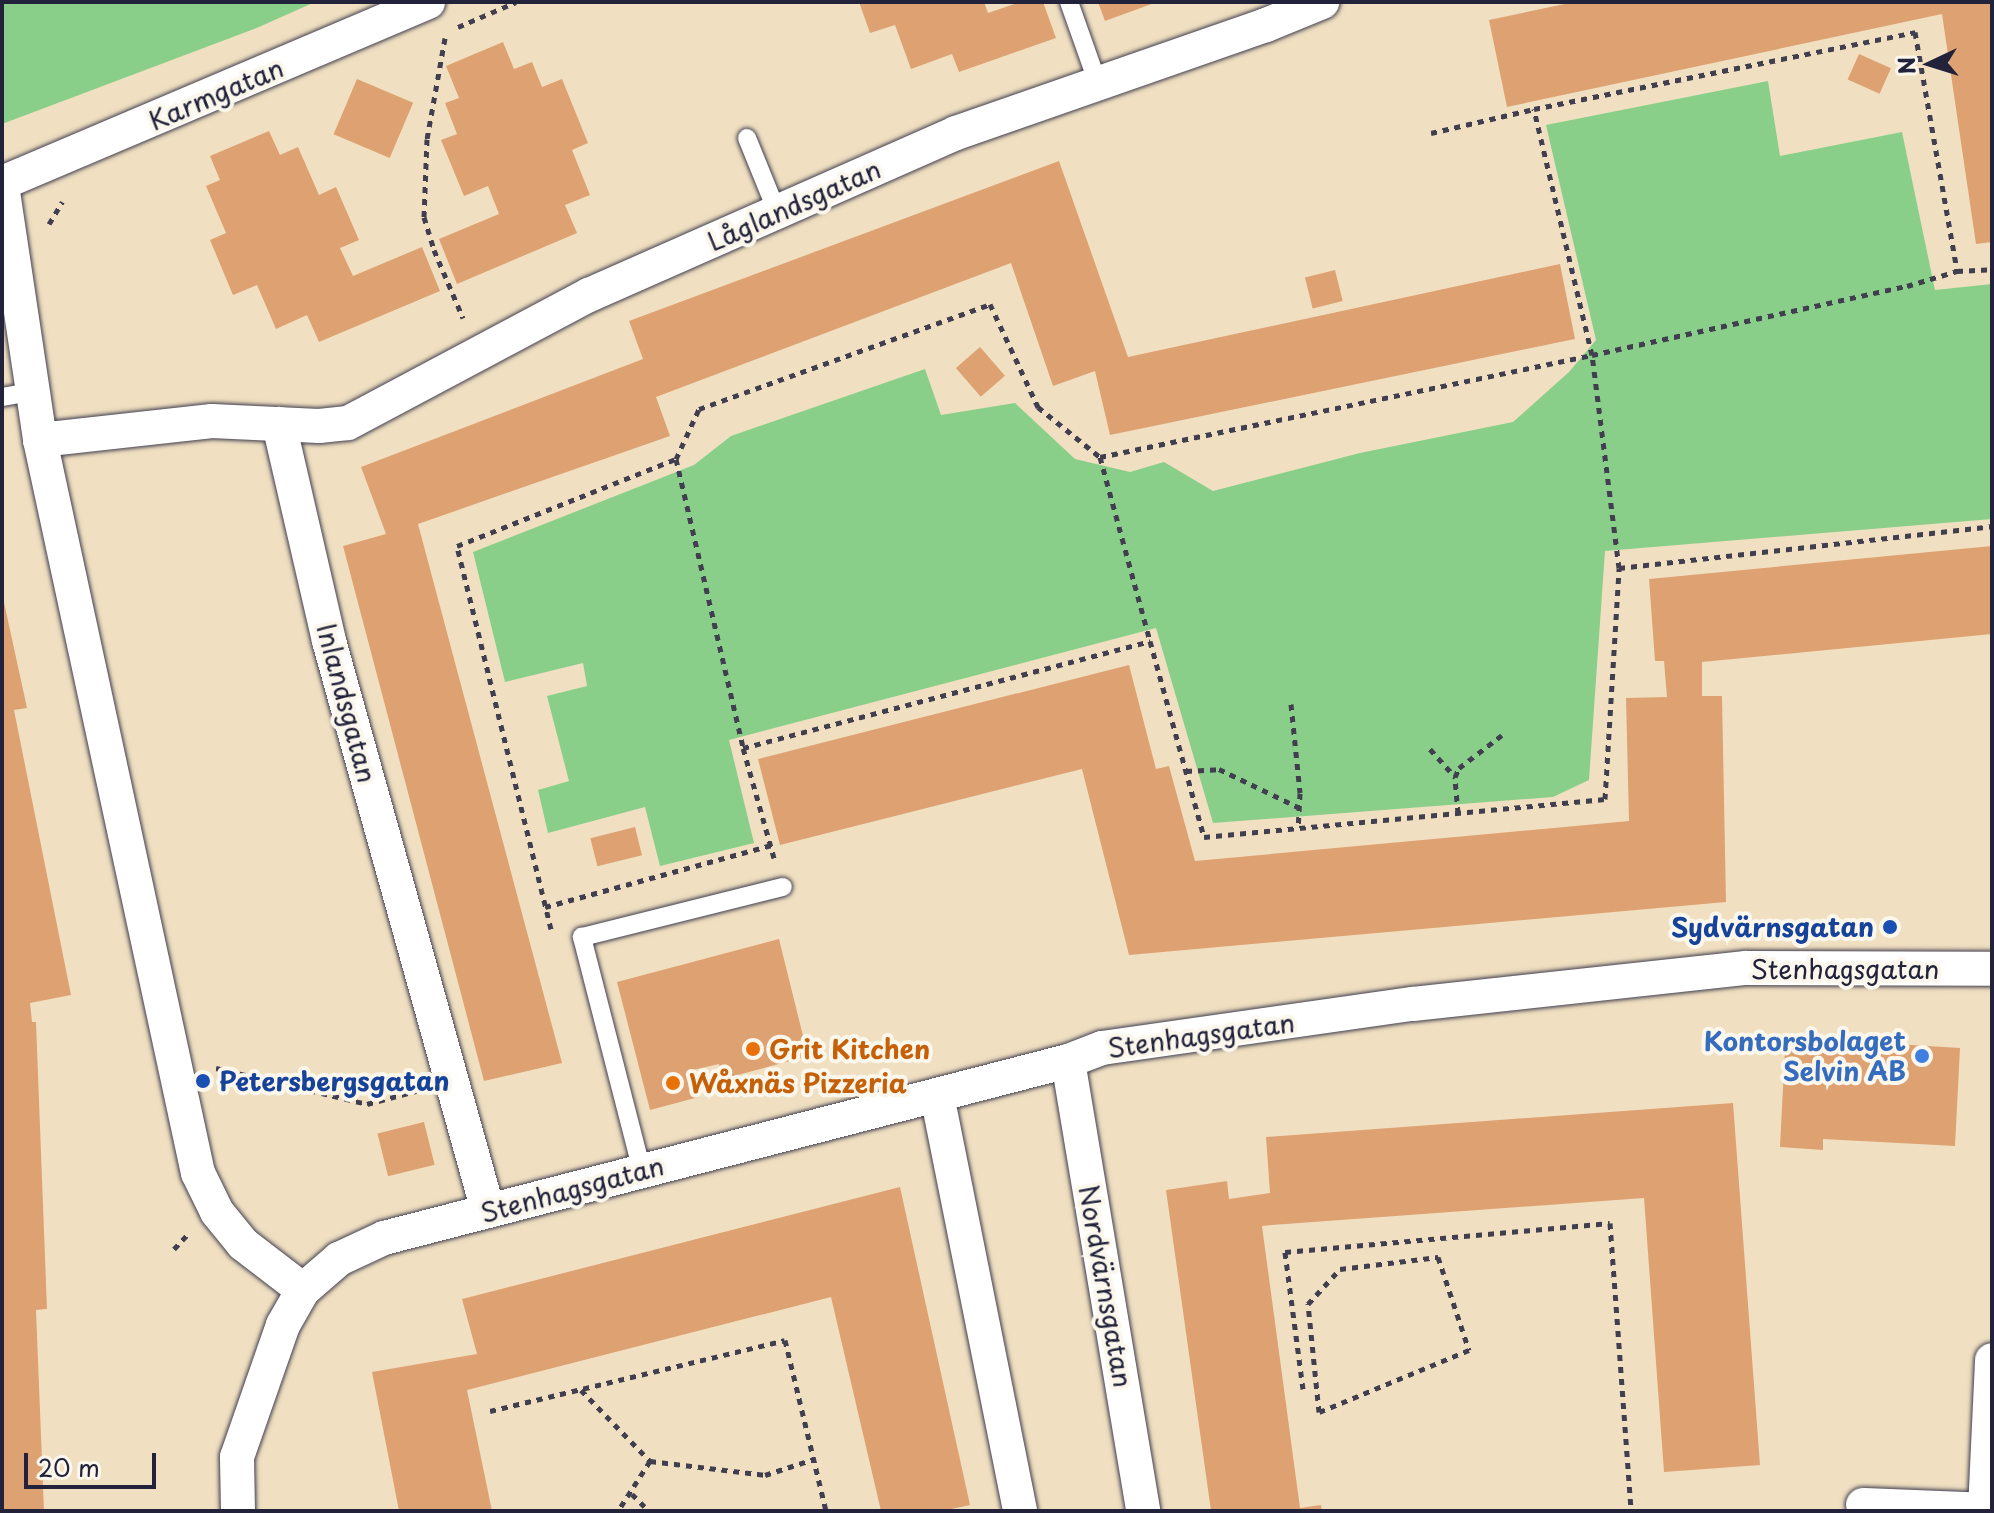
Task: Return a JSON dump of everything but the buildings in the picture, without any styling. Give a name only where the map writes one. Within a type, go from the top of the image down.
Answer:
[{"type":"street","name":"Karmgatan","points":[[2,184],[428,2]]},
{"type":"street","name":"Låglandsgatan","points":[[279,424],[348,423],[589,295],[956,133],[1322,2]]},
{"type":"street","points":[[2,184],[17,394],[40,440],[198,1173],[217,1212],[243,1244],[303,1290],[267,1365],[237,1457],[238,1511]]},
{"type":"street","points":[[40,440],[212,421],[279,424]]},
{"type":"street","name":"Inlandsgatan","points":[[279,424],[329,641],[488,1211]]},
{"type":"street","name":"Stenhagsgatan","points":[[303,1290],[339,1259],[384,1238],[1068,1061],[1102,1048],[1413,1004],[1746,968],[1992,969]]},
{"type":"street","name":"Nordvärnsgatan","points":[[1068,1061],[1143,1511]]},
{"type":"street","points":[[937,1095],[1020,1511]]},
{"type":"street","points":[[1863,1505],[1985,1510],[1992,1360]]},
{"type":"lane","points":[[1069,2],[1098,84]]},
{"type":"lane","points":[[747,138],[777,212]]},
{"type":"lane","points":[[642,1171],[582,937],[781,879]]},
{"type":"path","points":[[432,39],[516,2]]},
{"type":"path","points":[[1431,133],[1534,109],[1915,32],[1957,271]]},
{"type":"path","points":[[446,33],[427,139],[424,217],[434,250],[479,354]]},
{"type":"path","points":[[781,879],[743,748],[676,459],[699,409],[990,304],[1038,407],[1100,457],[1204,837],[1605,799],[1619,568],[1592,355],[1534,109]]},
{"type":"path","points":[[47,235],[56,208],[72,195]]},
{"type":"path","points":[[1100,457],[1592,355],[1907,286],[1957,271],[1992,269]]},
{"type":"path","points":[[553,937],[457,546],[676,459]]},
{"type":"path","points":[[1619,568],[1992,526]]},
{"type":"path","points":[[743,748],[1150,641]]},
{"type":"path","points":[[1291,704],[1298,828]]},
{"type":"path","points":[[1458,813],[1455,777],[1459,768],[1502,735]]},
{"type":"path","points":[[1430,749],[1455,777]]},
{"type":"path","points":[[1186,771],[1219,769],[1298,807]]},
{"type":"path","points":[[545,907],[771,845]]},
{"type":"path","points":[[209,1066],[367,1104],[452,1082]]},
{"type":"path","points":[[1303,1389],[1285,1252],[1610,1223],[1631,1511]]},
{"type":"path","points":[[1438,1257],[1469,1350],[1319,1412],[1308,1304],[1340,1269],[1438,1257]]},
{"type":"path","points":[[490,1411],[785,1340],[826,1511]]},
{"type":"path","points":[[581,1389],[650,1461],[765,1475],[814,1459]]},
{"type":"path","points":[[618,1511],[632,1494],[650,1461]]},
{"type":"path","points":[[632,1494],[649,1511]]},
{"type":"green space","points":[[2,2],[315,2],[259,27],[2,124]]},
{"type":"green space","points":[[1768,81],[1780,156],[1902,132],[1935,290],[1992,284],[1992,519],[1605,551],[1589,780],[1553,797],[1213,823],[1156,628],[729,740],[754,843],[660,866],[645,807],[548,833],[538,790],[569,781],[547,696],[587,686],[583,663],[505,682],[473,552],[694,465],[731,436],[925,369],[941,415],[1015,403],[1075,459],[1130,472],[1164,462],[1213,491],[1360,453],[1513,422],[1569,372],[1596,340],[1546,125]]},
{"type":"place","name":"Sydvärnsgatan","points":[[1890,927]]},
{"type":"place","name":"Grit Kitchen","points":[[753,1049]]},
{"type":"place","name":"Kontorsbolaget Selvin AB","points":[[1922,1056]]},
{"type":"place","name":"Petersbergsgatan","points":[[203,1081]]},
{"type":"place","name":"Wåxnäs Pizzeria","points":[[673,1083]]}]
